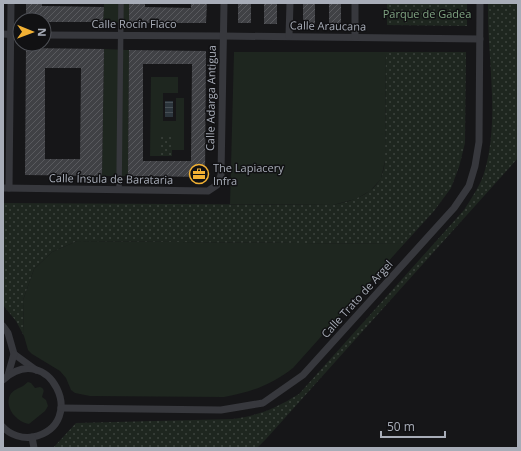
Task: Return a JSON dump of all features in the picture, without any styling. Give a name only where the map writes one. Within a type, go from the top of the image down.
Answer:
[{"type":"street","points":[[6,188],[11,3]]},
{"type":"street","points":[[119,189],[121,3]]},
{"type":"street","name":"Calle Adarga Antigua","points":[[217,185],[221,175],[224,3]]},
{"type":"street","points":[[289,36],[290,3]]},
{"type":"street","points":[[355,3],[355,37]]},
{"type":"street","name":"Calle Trato de Argel","points":[[61,408],[221,410],[263,403],[302,375],[454,208],[469,186],[475,166],[479,142],[480,3]]},
{"type":"street","points":[[3,34],[11,34]]},
{"type":"street","name":"Calle Rocín Flaco","points":[[52,35],[223,36]]},
{"type":"street","name":"Calle Araucana","points":[[223,36],[480,39]]},
{"type":"street","name":"Calle Ínsula de Barataria","points":[[6,188],[208,191],[217,185]]},
{"type":"street","points":[[3,326],[8,333],[14,354],[5,378]]},
{"type":"street","points":[[3,426],[13,434],[23,437],[32,437],[43,434],[51,428],[58,419],[61,408],[61,398],[53,380],[14,354]]},
{"type":"street","points":[[5,378],[21,370],[36,370]]},
{"type":"street","points":[[32,437],[34,448]]},
{"type":"green space","points":[[104,3],[129,3],[129,23],[103,22]]},
{"type":"green space","name":"Parque de Gadea","points":[[387,3],[467,3],[467,26],[387,25]]},
{"type":"green space","points":[[488,3],[518,3],[518,158],[266,439],[257,448],[53,448],[76,423],[233,419],[268,410],[299,394],[464,210],[479,186],[485,170],[492,129],[492,87]]},
{"type":"green space","points":[[104,49],[129,50],[128,176],[102,176]]},
{"type":"green space","points":[[234,52],[386,52],[385,161],[381,179],[370,191],[356,199],[333,205],[230,204]]},
{"type":"green space","points":[[386,52],[466,52],[465,143],[459,167],[451,188],[434,211],[404,244],[77,241],[52,252],[34,269],[23,300],[24,336],[16,321],[3,305],[3,203],[333,205],[353,200],[376,186],[382,176],[385,161]]},
{"type":"green space","points":[[151,77],[178,77],[178,93],[163,93],[163,121],[176,121],[176,98],[184,98],[184,150],[172,150],[172,138],[159,138],[159,156],[150,156]]},
{"type":"green space","points":[[159,137],[172,137],[172,156],[159,156]]},
{"type":"green space","points":[[77,241],[404,244],[293,368],[277,379],[261,387],[244,393],[224,397],[90,396],[75,393],[71,390],[66,378],[60,371],[28,350],[24,336],[23,300],[34,269],[52,252]]},
{"type":"green space","points":[[28,382],[35,388],[40,387],[43,389],[44,391],[42,397],[46,400],[48,406],[45,411],[29,424],[24,423],[16,417],[9,405],[10,395],[13,391],[24,386]]},
{"type":"shaded area","points":[[165,101],[173,101],[173,117],[165,117]]},
{"type":"building","points":[[26,3],[42,3],[42,6],[104,7],[103,22],[52,22],[52,12],[26,12]]},
{"type":"building","points":[[129,3],[145,3],[145,7],[191,8],[191,3],[207,3],[206,23],[129,23]]},
{"type":"building","points":[[238,3],[251,3],[251,23],[238,23]]},
{"type":"building","points":[[264,3],[277,3],[277,24],[264,24]]},
{"type":"building","points":[[303,3],[315,3],[315,24],[303,24]]},
{"type":"building","points":[[329,3],[341,3],[341,25],[329,24]]},
{"type":"building","points":[[52,48],[104,49],[102,176],[25,175],[26,52],[52,52]],"holes":[[[45,68],[81,68],[80,159],[45,159]]]},
{"type":"building","points":[[129,50],[206,51],[205,177],[128,176]],"holes":[[[143,64],[192,64],[191,161],[143,161]]]},
{"type":"place","name":"The Lapiacery Infra","points":[[199,174]]}]
